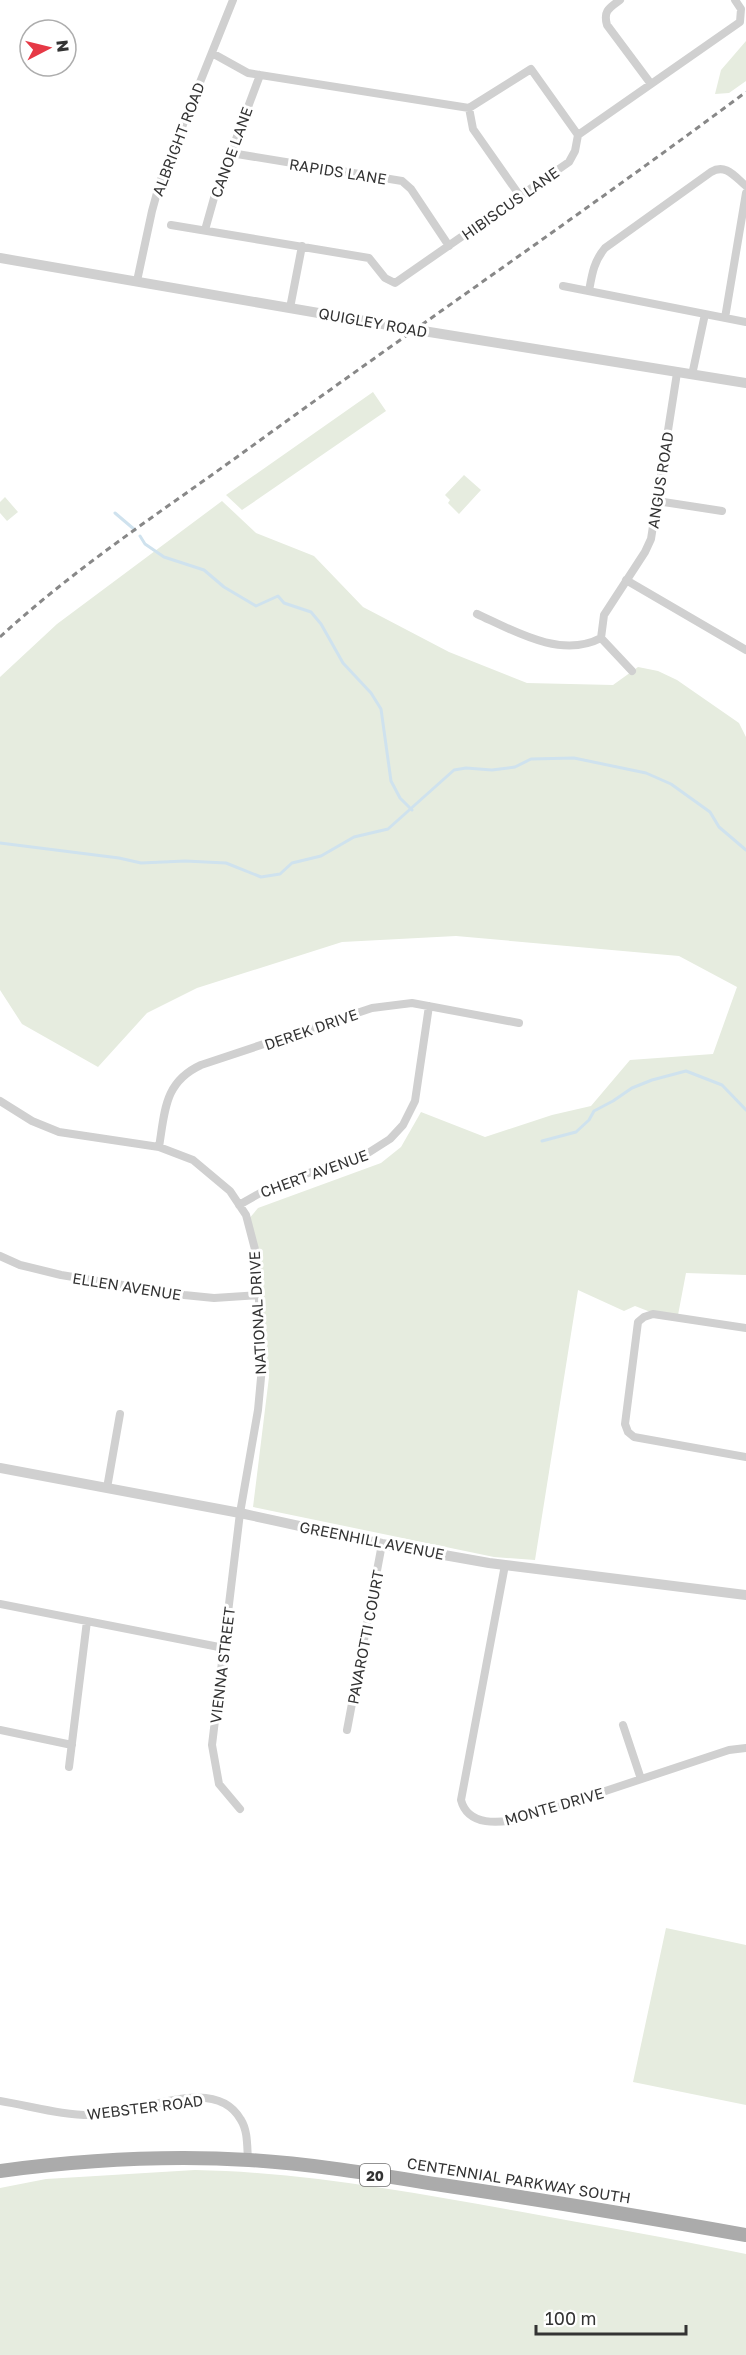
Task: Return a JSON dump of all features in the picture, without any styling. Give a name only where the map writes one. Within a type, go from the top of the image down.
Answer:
[{"type":"main road","name":"CENTENNIAL PARKWAY SOUTH","points":[[0,2171],[125,2159],[248,2160],[309,2165],[591,2207],[746,2235]]},
{"type":"street","name":"ALBRIGHT ROAD","points":[[137,281],[160,182],[233,0]]},
{"type":"street","points":[[620,0],[608,9],[605,16],[607,25],[651,84]]},
{"type":"street","points":[[212,53],[248,73],[469,108],[531,69],[578,135],[740,22],[741,9],[735,0]]},
{"type":"street","name":"CANOE LANE","points":[[205,230],[214,198],[260,75]]},
{"type":"street","points":[[469,108],[473,129],[520,196]]},
{"type":"street","name":"HIBISCUS LANE","points":[[171,225],[369,258],[385,278],[395,283],[568,162],[575,151],[578,135]]},
{"type":"street","name":"RAPIDS LANE","points":[[231,153],[402,181],[411,189],[448,246]]},
{"type":"street","points":[[589,291],[594,266],[605,248],[711,172],[718,168],[725,169],[746,186]]},
{"type":"street","points":[[725,318],[746,193]]},
{"type":"street","points":[[290,308],[302,246]]},
{"type":"street","name":"QUIGLEY ROAD","points":[[0,258],[746,383]]},
{"type":"street","points":[[563,286],[746,322]]},
{"type":"street","points":[[692,375],[705,314]]},
{"type":"street","name":"ANGUS ROAD","points":[[601,638],[604,615],[651,539],[677,373]]},
{"type":"street","points":[[657,501],[722,510]]},
{"type":"street","points":[[626,580],[746,650]]},
{"type":"street","points":[[477,614],[539,642],[586,646],[601,638],[632,671]]},
{"type":"street","name":"DEREK DRIVE","points":[[159,1147],[167,1099],[174,1085],[191,1070],[372,1008],[412,1003],[519,1023]]},
{"type":"street","name":"CHERT AVENUE","points":[[239,1205],[276,1184],[368,1153],[390,1138],[402,1125],[415,1101],[429,1006]]},
{"type":"street","name":"NATIONAL DRIVE","points":[[0,1101],[32,1121],[59,1132],[159,1147],[185,1156],[201,1165],[230,1191],[246,1215],[257,1257],[262,1374],[240,1513]]},
{"type":"street","name":"ELLEN AVENUE","points":[[0,1256],[20,1265],[61,1275],[184,1295],[214,1298],[258,1295]]},
{"type":"street","points":[[746,1328],[653,1314],[644,1317],[638,1322],[625,1424],[628,1432],[634,1437],[746,1457]]},
{"type":"street","points":[[107,1488],[120,1414]]},
{"type":"street","name":"GREENHILL AVENUE","points":[[0,1468],[240,1513],[382,1544],[505,1565],[746,1595]]},
{"type":"street","name":"VIENNA STREET","points":[[240,1513],[212,1745],[219,1784],[240,1809]]},
{"type":"street","name":"PAVAROTTI COURT","points":[[347,1730],[382,1544]]},
{"type":"street","name":"MONTE DRIVE","points":[[505,1565],[462,1791],[463,1808],[470,1816],[481,1820],[506,1822],[729,1750],[746,1748]]},
{"type":"street","points":[[0,1604],[224,1648]]},
{"type":"street","points":[[69,1767],[87,1621]]},
{"type":"street","points":[[623,1725],[641,1779]]},
{"type":"street","points":[[0,1730],[72,1744]]},
{"type":"street","name":"WEBSTER ROAD","points":[[0,2101],[80,2115],[95,2115],[193,2098],[218,2100],[229,2106],[241,2119],[245,2130],[248,2160]]},
{"type":"shaded area","points":[[746,41],[746,81],[729,93],[715,94],[721,70]]},
{"type":"shaded area","points":[[373,392],[386,411],[242,510],[226,495]]},
{"type":"shaded area","points":[[464,475],[481,490],[459,514],[448,503],[450,500],[445,495]]},
{"type":"shaded area","points":[[5,497],[18,512],[7,521],[0,513],[0,502]]},
{"type":"shaded area","points":[[222,501],[256,533],[314,556],[363,607],[449,652],[527,683],[613,685],[638,667],[658,671],[677,680],[739,723],[746,737],[746,1275],[686,1273],[678,1315],[653,1313],[635,1306],[624,1311],[578,1290],[535,1560],[494,1557],[253,1507],[269,1377],[257,1244],[248,1220],[258,1208],[381,1163],[401,1147],[421,1112],[485,1137],[552,1115],[591,1106],[630,1060],[713,1054],[737,987],[679,956],[456,936],[342,942],[197,988],[147,1013],[98,1067],[22,1024],[0,990],[0,677],[57,624]]},
{"type":"shaded area","points":[[666,1928],[746,1945],[746,2105],[633,2082]]},
{"type":"shaded area","points":[[195,2170],[317,2179],[397,2190],[746,2254],[746,2355],[0,2355],[0,2188],[46,2179]]},
{"type":"waterway","points":[[115,513],[135,530]]},
{"type":"waterway","points":[[140,536],[145,544],[164,557],[204,570],[224,587],[256,606],[278,596],[284,603],[311,612],[321,624],[343,663],[371,693],[381,709],[391,781],[400,798],[412,810]]},
{"type":"waterway","points":[[0,843],[119,858],[141,863],[185,861],[226,863],[261,877],[280,874],[292,863],[321,856],[354,837],[388,829],[454,770],[466,768],[492,770],[515,767],[531,759],[574,758],[646,773],[671,784],[710,812],[719,827],[746,850]]},
{"type":"waterway","points":[[542,1141],[576,1132],[589,1120],[594,1111],[632,1088],[686,1071],[722,1085],[746,1110]]},
{"type":"railway","points":[[0,637],[29,611],[121,540],[746,92]]}]
